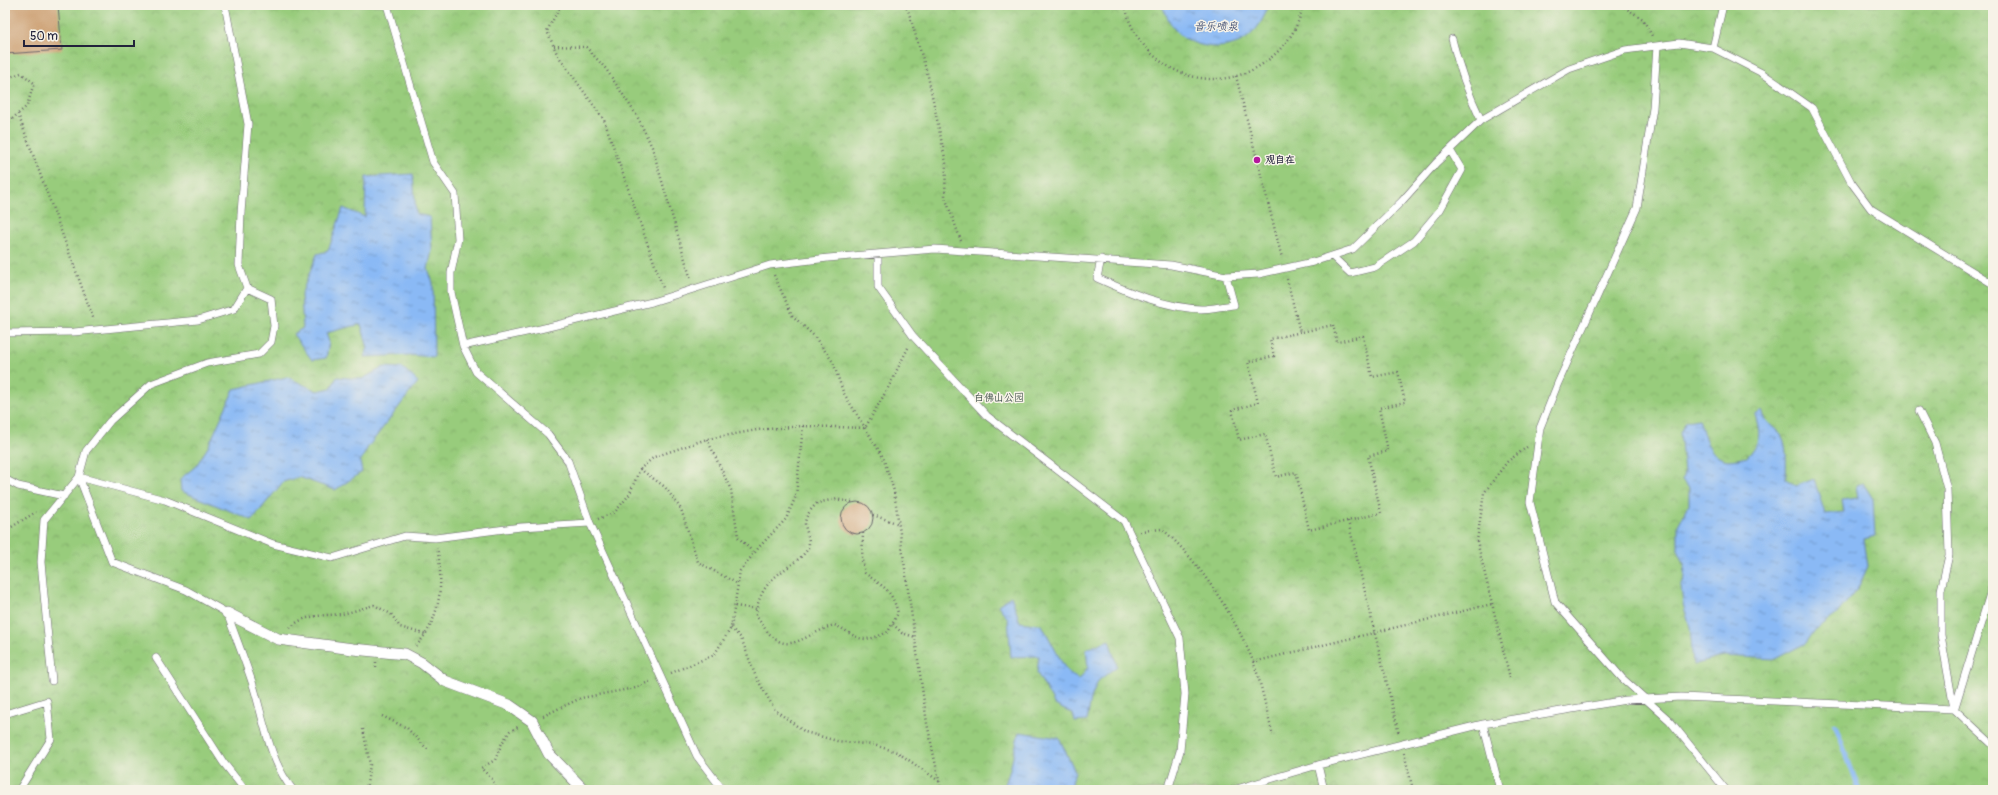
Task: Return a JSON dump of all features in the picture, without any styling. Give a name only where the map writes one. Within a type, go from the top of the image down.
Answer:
[{"type":"street","points":[[228,613],[278,639],[405,654],[422,663],[445,681],[509,705],[532,721],[550,754],[584,790]]},
{"type":"lane","points":[[52,680],[41,562],[44,520],[79,477],[86,451],[110,420],[151,384],[206,363],[259,354],[271,342],[274,326],[271,299],[247,288],[239,265],[241,213],[248,124],[225,5]]},
{"type":"lane","points":[[387,5],[433,162],[455,194],[458,239],[451,273],[451,292],[462,346],[476,372],[548,434],[568,461],[590,523],[697,756],[723,790]]},
{"type":"lane","points":[[1713,48],[1723,5]]},
{"type":"lane","points":[[1452,39],[1458,66],[1481,120]]},
{"type":"lane","points":[[462,346],[540,330],[666,297],[770,265],[935,248],[1101,259],[1171,266],[1226,276],[1259,274],[1284,269],[1353,249],[1481,120],[1569,69],[1625,50],[1679,43],[1713,48],[1762,73],[1812,108],[1851,182],[1871,209],[1993,284]]},
{"type":"lane","points":[[1657,46],[1653,108],[1636,208],[1558,383],[1540,428],[1530,502],[1555,602],[1622,678],[1670,721],[1726,790]]},
{"type":"lane","points":[[1332,256],[1350,273],[1375,267],[1414,241],[1440,210],[1462,170],[1450,150]]},
{"type":"lane","points":[[878,254],[878,287],[913,336],[987,416],[1124,521],[1180,638],[1185,694],[1180,751],[1168,790]]},
{"type":"lane","points":[[1101,259],[1097,278],[1123,290],[1159,302],[1201,309],[1234,305],[1226,276]]},
{"type":"lane","points":[[5,333],[97,330],[198,320],[234,309],[247,288]]},
{"type":"lane","points":[[1919,411],[1935,443],[1946,489],[1950,555],[1941,590],[1941,635],[1954,709],[1993,745]]},
{"type":"lane","points":[[79,477],[165,500],[273,544],[332,558],[405,536],[435,538],[521,527],[590,523]]},
{"type":"lane","points":[[79,477],[112,562],[186,590],[228,613],[254,688],[270,746],[286,782],[292,790]]},
{"type":"lane","points":[[5,479],[18,486],[64,496]]},
{"type":"lane","points":[[1954,709],[1993,584]]},
{"type":"lane","points":[[156,658],[223,762],[245,790]]},
{"type":"lane","points":[[1233,790],[1318,765],[1483,724],[1618,701],[1645,698],[1680,697],[1893,705],[1954,709]]},
{"type":"lane","points":[[5,714],[47,702],[51,738],[19,790]]},
{"type":"lane","points":[[1483,724],[1500,790]]},
{"type":"lane","points":[[1318,765],[1324,790]]},
{"type":"path","points":[[562,5],[547,31],[556,54],[604,120],[666,297]]},
{"type":"path","points":[[904,5],[908,10],[928,76],[946,163],[945,197],[964,250]]},
{"type":"path","points":[[1126,5],[1126,13],[1139,41],[1159,62],[1186,76],[1215,80],[1244,75],[1270,60],[1290,38],[1302,11],[1302,5]]},
{"type":"path","points":[[1621,5],[1643,19],[1657,46]]},
{"type":"path","points":[[554,46],[586,47],[606,69],[637,116],[652,147],[694,289]]},
{"type":"path","points":[[5,79],[21,73],[34,82],[27,106],[5,125]]},
{"type":"path","points":[[1236,76],[1300,332]]},
{"type":"path","points":[[18,114],[97,330]]},
{"type":"path","points":[[770,265],[792,315],[814,336],[833,362],[843,392],[883,457],[894,492],[927,723],[941,790]]},
{"type":"path","points":[[1333,325],[1337,342],[1363,336],[1372,378],[1398,372],[1405,402],[1379,408],[1388,451],[1368,456],[1381,514],[1310,530],[1296,472],[1276,477],[1265,434],[1239,440],[1232,410],[1258,403],[1248,362],[1274,356],[1270,339],[1300,332],[1333,325]]},
{"type":"path","points":[[865,428],[888,388],[913,336]]},
{"type":"path","points":[[590,523],[615,512],[629,495],[640,469],[654,457],[707,439],[757,430],[803,426],[865,428]]},
{"type":"path","points":[[497,790],[492,779],[481,768],[495,760],[502,743],[510,731],[581,698],[636,688],[714,655],[731,628],[740,571],[754,553],[786,519],[796,496],[803,426]]},
{"type":"path","points":[[1510,678],[1477,541],[1484,494],[1507,462],[1539,438]]},
{"type":"path","points":[[707,439],[731,490],[738,537],[754,553]]},
{"type":"path","points":[[640,469],[666,487],[681,509],[698,562],[738,584]]},
{"type":"path","points":[[852,502],[835,499],[817,503],[809,512],[805,522],[809,538],[807,550],[797,560],[775,575],[764,588],[756,609],[756,615],[764,629],[774,640],[793,644],[834,625],[845,629],[857,638],[870,638],[888,632],[898,613],[895,601],[888,590],[865,573],[862,560],[862,533]]},
{"type":"path","points":[[873,516],[899,524]]},
{"type":"path","points":[[1348,521],[1413,790]]},
{"type":"path","points":[[1129,533],[1162,528],[1178,542],[1221,599],[1253,662],[1273,735]]},
{"type":"path","points":[[405,654],[416,646],[427,634],[437,609],[441,583],[435,538]]},
{"type":"path","points":[[1253,662],[1492,604]]},
{"type":"path","points":[[278,639],[297,621],[313,616],[341,614],[374,605],[391,614],[400,627],[427,634]]},
{"type":"path","points":[[735,606],[756,609]]},
{"type":"path","points":[[893,624],[902,633],[915,638]]},
{"type":"path","points":[[731,628],[741,638],[756,677],[775,710],[805,732],[837,741],[874,745],[897,752],[939,781]]},
{"type":"path","points":[[382,716],[407,728],[428,751]]},
{"type":"path","points":[[363,729],[370,765],[366,790]]},
{"type":"path","points":[[429,790],[437,787]]},
{"type":"green space","name":"白佛山公园","points":[[5,5],[1993,5],[1993,790],[5,790]]},
{"type":"water","name":"音乐喷泉","points":[[1162,5],[1269,5],[1258,26],[1249,36],[1232,45],[1213,47],[1184,38],[1172,26]]},
{"type":"water","points":[[413,174],[416,214],[430,217],[432,250],[428,269],[433,283],[434,357],[409,355],[364,357],[368,348],[361,324],[326,333],[329,342],[326,358],[312,360],[293,334],[303,328],[301,295],[317,254],[328,251],[343,208],[365,217],[366,177]]},
{"type":"water","points":[[384,367],[403,368],[418,382],[368,447],[360,462],[362,472],[335,490],[299,477],[283,482],[252,520],[181,491],[180,479],[196,466],[208,447],[234,389],[287,377],[317,391],[331,388],[337,377],[362,379]]},
{"type":"water","points":[[1762,411],[1768,422],[1781,435],[1785,444],[1786,479],[1796,486],[1814,479],[1825,514],[1844,512],[1842,500],[1858,498],[1856,485],[1863,483],[1873,499],[1875,536],[1864,539],[1868,566],[1858,588],[1836,615],[1815,630],[1806,643],[1775,659],[1724,656],[1693,665],[1690,627],[1683,604],[1681,587],[1685,577],[1684,563],[1678,550],[1678,525],[1689,505],[1689,488],[1682,480],[1684,472],[1680,432],[1686,421],[1699,419],[1705,438],[1711,450],[1716,455],[1728,460],[1747,457],[1755,447],[1759,433],[1755,415]]},
{"type":"water","points":[[1011,596],[1020,622],[1042,625],[1066,670],[1079,680],[1088,667],[1086,649],[1109,640],[1117,666],[1098,681],[1091,698],[1087,721],[1075,722],[1073,714],[1055,705],[1037,673],[1039,656],[1011,657],[1008,619],[998,605]]},
{"type":"water","points":[[1019,732],[1059,738],[1075,771],[1072,783],[1074,790],[1003,790],[1010,770]]},
{"type":"building","points":[[5,5],[58,5],[62,50],[5,54]]},
{"type":"building","points":[[854,502],[860,502],[870,509],[873,518],[872,524],[866,531],[860,534],[854,534],[844,527],[841,521],[841,515],[848,505]]},
{"type":"waterway","points":[[1835,724],[1859,790]]},
{"type":"place","name":"观自在","points":[[1257,160]]}]
